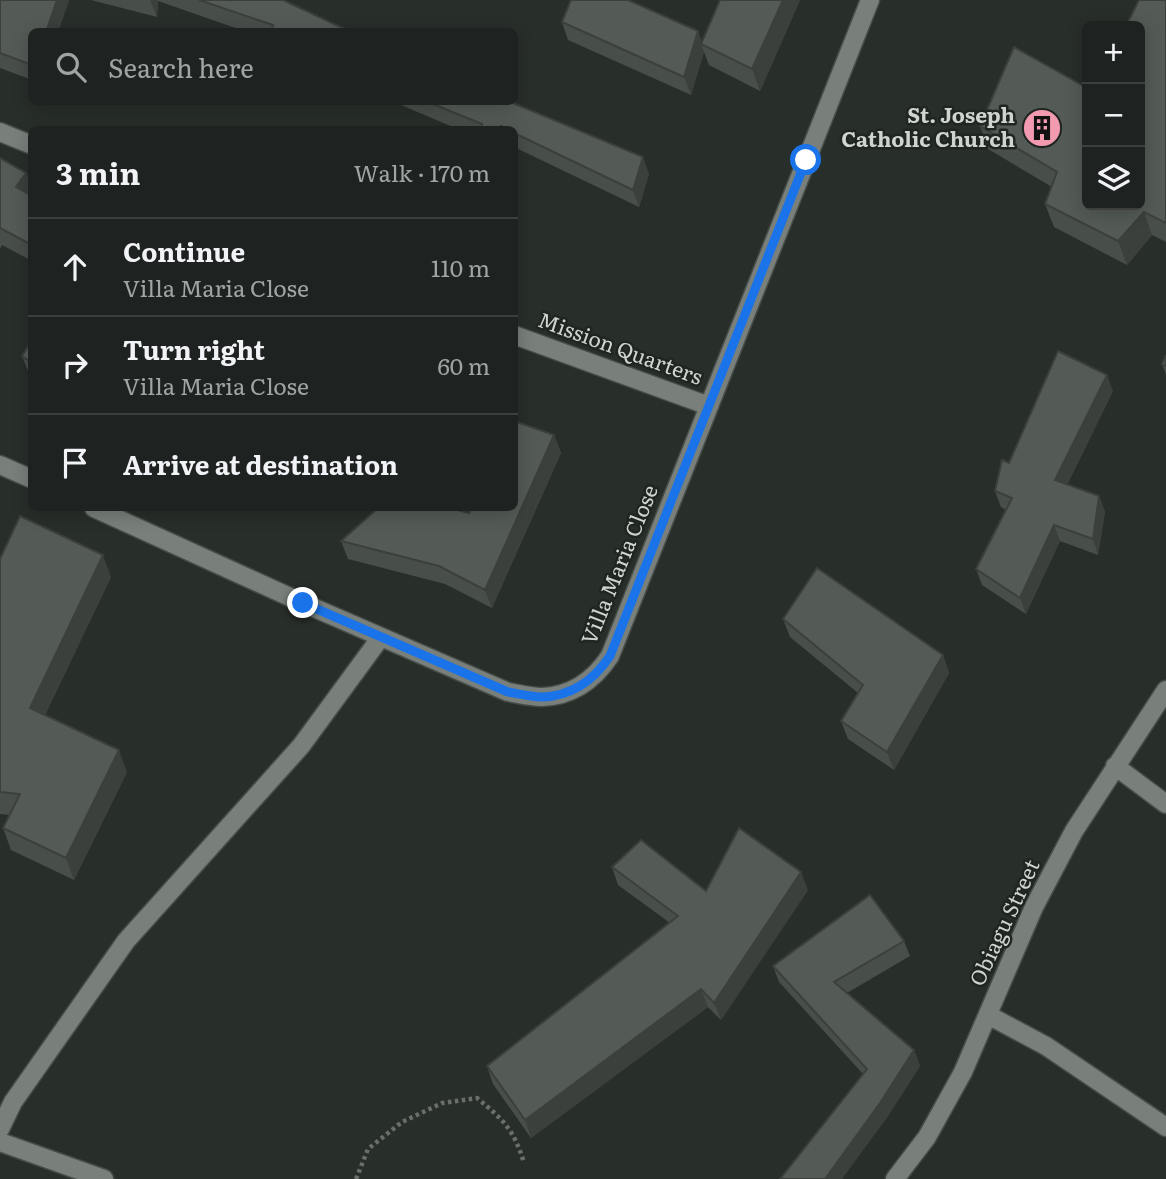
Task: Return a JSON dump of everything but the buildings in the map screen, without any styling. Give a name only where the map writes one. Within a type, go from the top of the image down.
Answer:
[{"type":"street","name":"Villa Maria Close","points":[[101,511],[508,692],[542,697],[579,688],[598,673],[610,656],[870,0]]},
{"type":"street","points":[[0,132],[28,143]]},
{"type":"street","name":"Mission Quarters","points":[[518,336],[709,406]]},
{"type":"street","points":[[0,465],[28,477]]},
{"type":"street","points":[[0,1129],[13,1102],[125,941],[301,746],[381,637]]},
{"type":"street","name":"Obiagu Street","points":[[895,1179],[927,1137],[963,1072],[1034,907],[1074,831],[1166,690]]},
{"type":"street","points":[[1115,766],[1166,804]]},
{"type":"street","points":[[988,1016],[1046,1046],[1166,1127]]},
{"type":"street","points":[[0,1142],[104,1179]]},
{"type":"path","points":[[356,1179],[368,1149],[402,1122],[442,1103],[477,1098],[498,1115],[516,1138],[524,1163]]},
{"type":"place","name":"St. Joseph Catholic Church","points":[[1042,128]]},
{"type":"route","points":[[303,603],[508,692],[542,697],[579,688],[598,673],[610,656],[806,160]]}]
